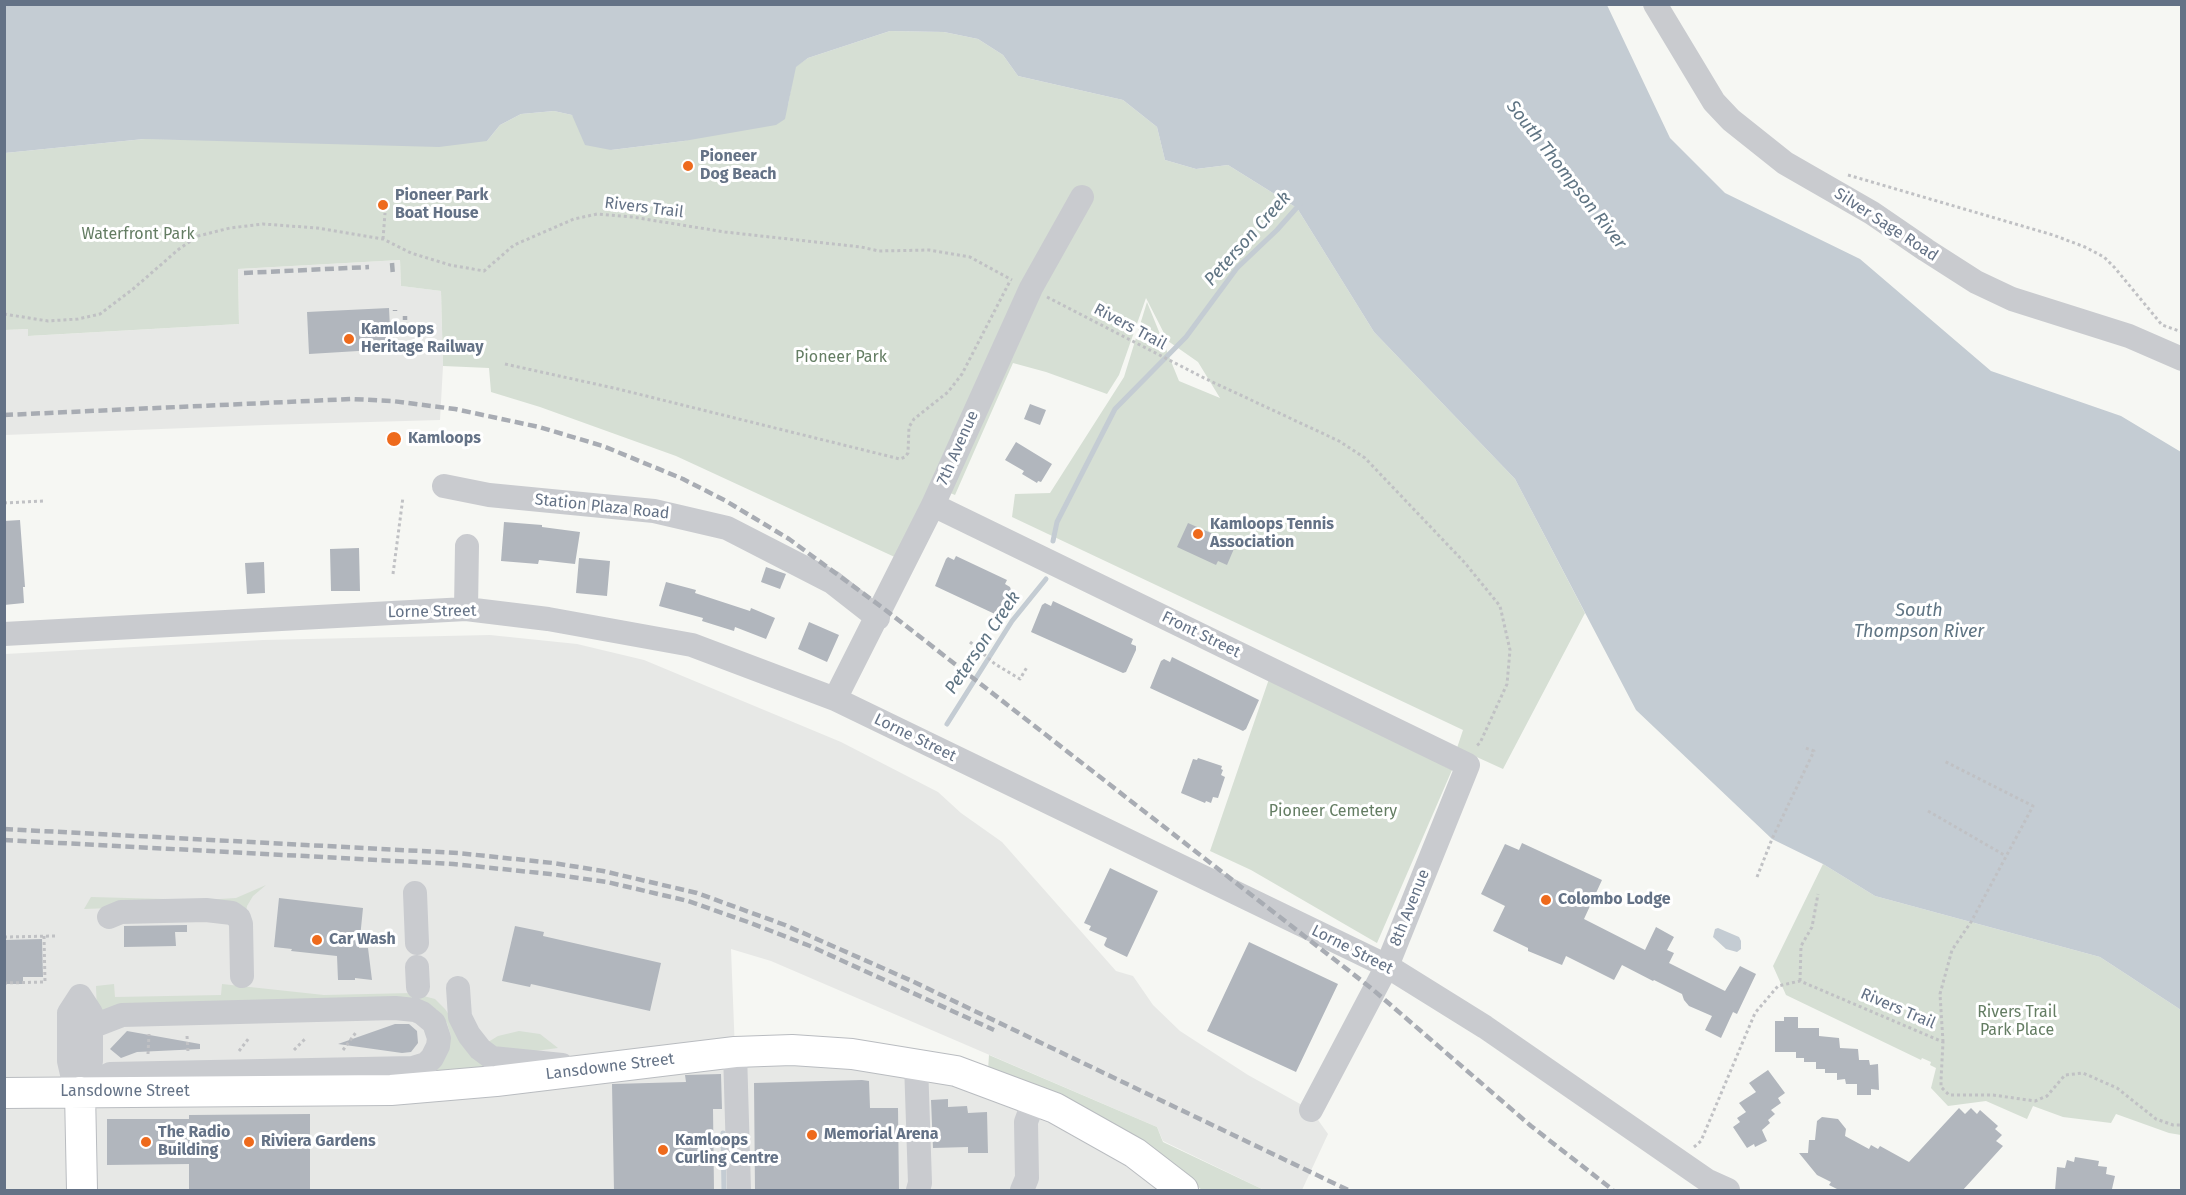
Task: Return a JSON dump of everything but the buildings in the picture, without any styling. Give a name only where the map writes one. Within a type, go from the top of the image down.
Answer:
[{"type":"main road","name":"Lansdowne Street","points":[[4,1093],[391,1090],[495,1081],[735,1052],[792,1050],[852,1054],[956,1071],[1055,1108],[1135,1153],[1183,1191]]},
{"type":"main road","points":[[80,1092],[82,1191]]},
{"type":"street","name":"Silver Sage Road","points":[[1655,4],[1714,102],[1731,120],[1785,163],[1872,213],[1976,282],[2012,299],[2120,333],[2181,359]]},
{"type":"street","name":"7th Avenue","points":[[836,699],[933,506],[1021,284],[1082,197]]},
{"type":"street","name":"Station Plaza Road","points":[[444,486],[489,495],[654,511],[727,528],[832,582],[878,618]]},
{"type":"street","name":"Front Street","points":[[933,506],[1468,765]]},
{"type":"street","points":[[466,609],[467,546]]},
{"type":"street","name":"Lorne Street","points":[[4,634],[466,609],[548,619],[692,645],[836,699],[1386,966],[1485,1027],[1708,1181],[1728,1191]]},
{"type":"street","name":"8th Avenue","points":[[1311,1110],[1386,966],[1468,765]]},
{"type":"street","points":[[415,893],[417,966]]},
{"type":"street","points":[[109,917],[121,912],[206,910],[232,913],[239,918],[241,924],[242,976]]},
{"type":"street","points":[[458,988],[460,1017],[480,1049],[492,1058],[591,1068]]},
{"type":"street","points":[[80,996],[91,1013],[91,1061],[80,1092],[69,1061],[69,1013],[80,996]]},
{"type":"street","points":[[80,1092],[110,1074],[413,1068],[426,1064],[432,1058],[439,1038],[434,1023],[422,1013],[395,1008],[122,1015],[91,1027]]},
{"type":"street","points":[[735,1052],[739,1191]]},
{"type":"street","points":[[916,1063],[920,1183],[918,1191]]},
{"type":"street","points":[[1022,1191],[1027,1178],[1026,1122],[1034,1100]]},
{"type":"path","points":[[1847,174],[2053,235],[2085,247],[2103,256],[2115,268],[2162,325],[2181,332]]},
{"type":"path","points":[[383,239],[385,213]]},
{"type":"path","name":"Rivers Trail","points":[[4,314],[48,321],[78,319],[100,314],[187,243],[212,231],[254,225],[328,229],[383,239],[411,253],[433,260],[484,271],[514,245],[574,219],[597,214],[725,232],[861,246],[879,251],[929,250],[970,257],[1195,374]]},
{"type":"path","points":[[505,364],[618,389],[900,459],[908,453],[909,427],[914,419],[948,392],[1021,284]]},
{"type":"path","points":[[393,574],[403,497]]},
{"type":"path","points":[[4,503],[43,501]]},
{"type":"path","points":[[970,642],[994,664],[1020,679],[1027,667]]},
{"type":"path","points":[[1757,878],[1772,839],[1814,751],[1803,747]]},
{"type":"path","points":[[1943,1042],[1940,994],[1952,951],[1971,922],[2032,806],[1944,761]]},
{"type":"path","points":[[1928,811],[2006,856]]},
{"type":"path","points":[[1701,1141],[1755,1013],[1778,986],[1800,981],[1801,946],[1812,927],[1818,894]]},
{"type":"path","points":[[4,983],[45,984],[44,936]]},
{"type":"path","points":[[4,937],[55,936]]},
{"type":"path","name":"Rivers Trail","points":[[1800,981],[1943,1042],[1941,1087],[1949,1095],[1993,1095],[2035,1101],[2047,1095],[2065,1075],[2083,1073],[2116,1088],[2156,1119],[2173,1125],[2181,1125]]},
{"type":"path","points":[[148,1059],[149,1030]]},
{"type":"path","points":[[342,1051],[357,1031]]},
{"type":"path","points":[[187,1036],[188,1052]]},
{"type":"path","points":[[238,1052],[249,1038]]},
{"type":"path","points":[[293,1052],[306,1038]]},
{"type":"shaded area","points":[[400,260],[401,286],[441,291],[443,366],[440,420],[5,435],[5,330],[28,329],[29,336],[239,324],[238,269]]},
{"type":"shaded area","points":[[490,635],[577,644],[644,660],[841,742],[938,792],[961,813],[1002,842],[1116,971],[1133,976],[1153,1005],[1180,1031],[1248,1075],[1311,1110],[1328,1134],[1302,1190],[1264,1190],[1163,1141],[1157,1127],[771,961],[731,949],[735,1052],[944,1082],[1049,1123],[1147,1178],[1161,1190],[5,1190],[5,654],[263,640]]},
{"type":"green space","name":"Pioneer Park","points":[[890,31],[944,32],[978,39],[1003,55],[1018,76],[1123,100],[1157,127],[1165,160],[1196,169],[1228,165],[1297,208],[1374,332],[1515,479],[1585,613],[1503,769],[1457,748],[1463,730],[1012,517],[1015,494],[1050,493],[1124,377],[1147,302],[1179,381],[1220,398],[1198,362],[1168,341],[1146,298],[1119,375],[1107,394],[1013,363],[955,495],[934,486],[899,559],[676,456],[540,407],[491,392],[489,368],[443,366],[441,291],[401,286],[400,260],[238,269],[239,324],[28,336],[28,329],[5,330],[5,153],[144,139],[487,141],[500,125],[521,114],[554,111],[572,115],[611,150],[684,141],[788,104],[795,67],[808,58]]},
{"type":"green space","name":"Pioneer Cemetery","points":[[1270,676],[1452,770],[1377,943],[1251,870],[1210,851]]},
{"type":"green space","name":"Rivers Trail Park Place","points":[[1823,864],[1875,896],[2100,957],[2181,1010],[2181,1135],[2116,1114],[2111,1123],[2063,1117],[2033,1106],[2027,1119],[1986,1101],[1948,1106],[1931,1088],[1936,1068],[1930,1065],[1931,1062],[1922,1058],[1921,1060],[1786,995],[1773,966]]},
{"type":"green space","points":[[266,885],[253,896],[247,906],[245,917],[111,908],[84,909],[91,897],[203,900],[236,898]]},
{"type":"green space","points":[[114,984],[115,997],[221,995],[222,984],[324,995],[412,993],[435,999],[494,1068],[439,1075],[436,1069],[448,1052],[451,1036],[447,1023],[436,1009],[97,1013],[96,986]]},
{"type":"green space","points":[[519,1031],[540,1034],[558,1048],[512,1054],[485,1044],[498,1036]]},
{"type":"green space","points":[[989,1055],[1157,1127],[1163,1142],[1264,1190],[1202,1190],[1187,1178],[988,1070]]},
{"type":"water","name":"South Thompson River","points":[[5,4],[1607,5],[1670,138],[1725,193],[1860,259],[1991,371],[2121,416],[2181,452],[2181,1010],[2100,957],[1875,896],[1823,864],[1772,839],[1636,710],[1515,479],[1374,332],[1297,208],[1228,165],[1196,169],[1165,160],[1157,127],[1123,100],[1018,76],[1003,55],[978,39],[944,32],[890,31],[808,58],[796,67],[785,119],[776,125],[684,141],[611,150],[585,145],[572,115],[554,111],[521,114],[500,125],[487,141],[439,147],[144,139],[5,153]]},
{"type":"water","points":[[1718,928],[1739,937],[1741,949],[1737,952],[1726,949],[1713,937],[1715,929]]},
{"type":"waterway","name":"Peterson Creek","points":[[1053,541],[1057,522],[1115,409],[1186,337],[1237,268],[1277,230],[1300,204]]},
{"type":"waterway","name":"Peterson Creek","points":[[947,724],[1012,621],[1046,579]]},
{"type":"waterway","name":"Peterson Creek","points":[[723,1133],[724,1190]]},
{"type":"railway","points":[[392,263],[393,276]]},
{"type":"railway","points":[[244,273],[369,267]]},
{"type":"railway","points":[[4,415],[351,399],[392,401],[455,409],[539,427],[603,446],[683,479],[726,501],[789,539],[883,608],[1371,988],[1531,1126],[1613,1190]]},
{"type":"railway","points":[[4,829],[458,853],[603,871],[697,893],[785,925],[912,981],[1348,1190]]},
{"type":"railway","points":[[4,840],[453,864],[607,882],[688,901],[748,922],[810,946],[994,1030]]},
{"type":"place","name":"Pioneer Dog Beach","points":[[688,166]]},
{"type":"place","name":"Pioneer Park Boat House","points":[[383,205]]},
{"type":"place","name":"Kamloops Heritage Railway","points":[[349,339]]},
{"type":"place","name":"Kamloops","points":[[394,439]]},
{"type":"place","name":"Kamloops Tennis Association","points":[[1198,534]]},
{"type":"place","name":"Colombo Lodge","points":[[1546,900]]},
{"type":"place","name":"Car Wash","points":[[317,940]]},
{"type":"place","name":"Memorial Arena","points":[[812,1135]]},
{"type":"place","name":"The Radio Building","points":[[146,1142]]},
{"type":"place","name":"Riviera Gardens","points":[[249,1142]]},
{"type":"place","name":"Kamloops Curling Centre","points":[[663,1150]]},
{"type":"park label","name":"Waterfront Park","points":[[138,235]]}]
